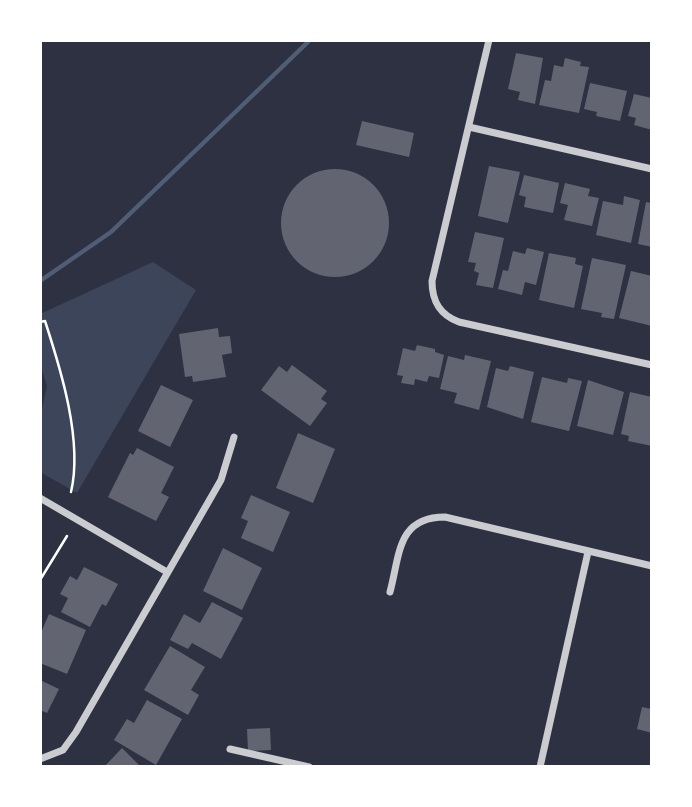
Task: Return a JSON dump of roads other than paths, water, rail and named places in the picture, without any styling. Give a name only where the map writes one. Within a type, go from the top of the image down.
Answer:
[{"type":"street","points":[[489,40],[432,282],[432,295],[439,310],[459,322],[652,365]]},
{"type":"street","points":[[469,127],[652,169]]},
{"type":"street","points":[[41,759],[63,750],[76,732],[221,480],[234,437]]},
{"type":"street","points":[[40,498],[167,572]]},
{"type":"street","points":[[390,592],[405,537],[411,526],[432,517],[445,517],[652,566]]},
{"type":"street","points":[[540,767],[588,552]]},
{"type":"street","points":[[230,749],[309,767]]},
{"type":"waterway","points":[[40,281],[111,232],[310,40]]}]
